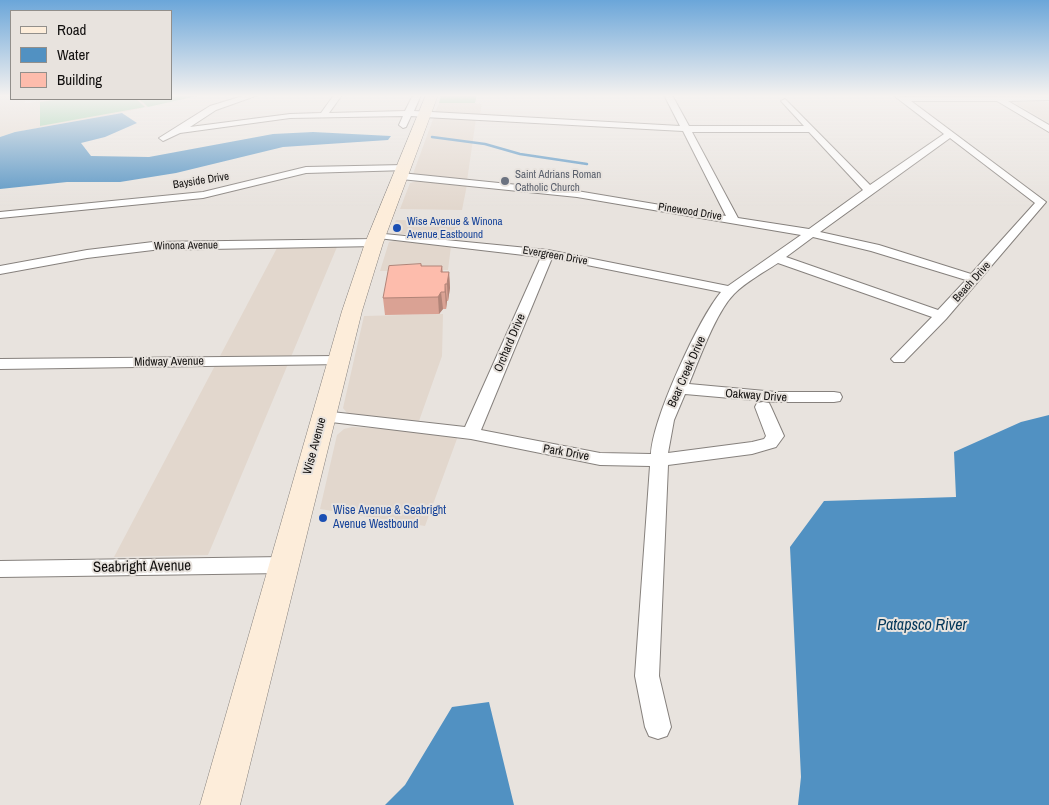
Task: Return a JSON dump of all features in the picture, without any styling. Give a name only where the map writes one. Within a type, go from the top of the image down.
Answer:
[{"type":"main road","name":"Wise Avenue","points":[[220,805],[338,360],[376,239],[418,133]]},
{"type":"street","points":[[163,138],[175,133]]},
{"type":"street","points":[[688,133],[734,220]]},
{"type":"street","points":[[815,133],[869,190]]},
{"type":"street","points":[[949,134],[1045,202]]},
{"type":"street","name":"Bear Creek Drive","points":[[658,727],[647,676],[660,443],[666,420],[679,388],[720,302],[730,290],[949,134]]},
{"type":"street","name":"Bayside Drive","points":[[0,215],[203,195],[306,170],[402,172]]},
{"type":"street","name":"Pinewood Drive","points":[[402,172],[577,194],[811,233],[883,251],[974,280]]},
{"type":"street","name":"Beach Drive","points":[[899,360],[974,280],[1038,207],[1045,202]]},
{"type":"street","name":"Evergreen Drive","points":[[376,239],[548,254],[730,290]]},
{"type":"street","name":"Winona Avenue","points":[[0,270],[87,254],[153,246],[376,239]]},
{"type":"street","name":"Orchard Drive","points":[[471,433],[548,254]]},
{"type":"street","points":[[777,258],[941,316]]},
{"type":"street","name":"Midway Avenue","points":[[0,364],[338,360]]},
{"type":"street","name":"Oakway Drive","points":[[679,388],[793,398],[834,397]]},
{"type":"street","name":"Park Drive","points":[[323,416],[471,433],[600,459],[659,460],[761,446],[770,443],[775,436],[763,407]]},
{"type":"street","name":"Seabright Avenue","points":[[0,569],[284,565]]},
{"type":"shaded area","points":[[0,133],[13,133],[0,137]]},
{"type":"shaded area","points":[[428,133],[474,133],[467,181],[413,174]]},
{"type":"shaded area","points":[[421,180],[467,185],[462,210],[400,209],[410,183]]},
{"type":"shaded area","points":[[396,220],[459,221],[456,239],[394,233],[392,230]]},
{"type":"shaded area","points":[[389,242],[451,246],[448,270],[380,271]]},
{"type":"shaded area","points":[[337,247],[208,555],[114,557],[277,248]]},
{"type":"shaded area","points":[[443,314],[442,356],[419,421],[348,414],[343,408],[364,316]]},
{"type":"shaded area","points":[[352,427],[415,430],[458,436],[425,526],[320,509],[337,435],[344,429]]},
{"type":"water","points":[[13,133],[115,133],[81,143],[91,156],[149,157],[273,134],[324,133],[391,136],[388,140],[283,147],[176,173],[120,182],[67,182],[0,189],[0,137]]},
{"type":"water","name":"Patapsco River","points":[[1049,415],[1049,805],[798,805],[801,777],[790,547],[824,501],[956,497],[954,452],[1021,422]]},
{"type":"water","points":[[489,702],[514,805],[385,805],[405,785],[452,707]]},
{"type":"building","points":[[421,264],[421,266],[442,266],[441,272],[449,272],[447,284],[445,284],[445,292],[441,292],[438,297],[383,298],[389,266]]},
{"type":"waterway","points":[[432,137],[485,144],[520,154],[587,164]]},
{"type":"place","name":"Saint Adrians Roman Catholic Church","points":[[505,181]]},
{"type":"place","name":"Wise Avenue & Winona Avenue Eastbound","points":[[397,228]]},
{"type":"place","name":"Wise Avenue & Seabright Avenue Westbound","points":[[323,518]]}]
